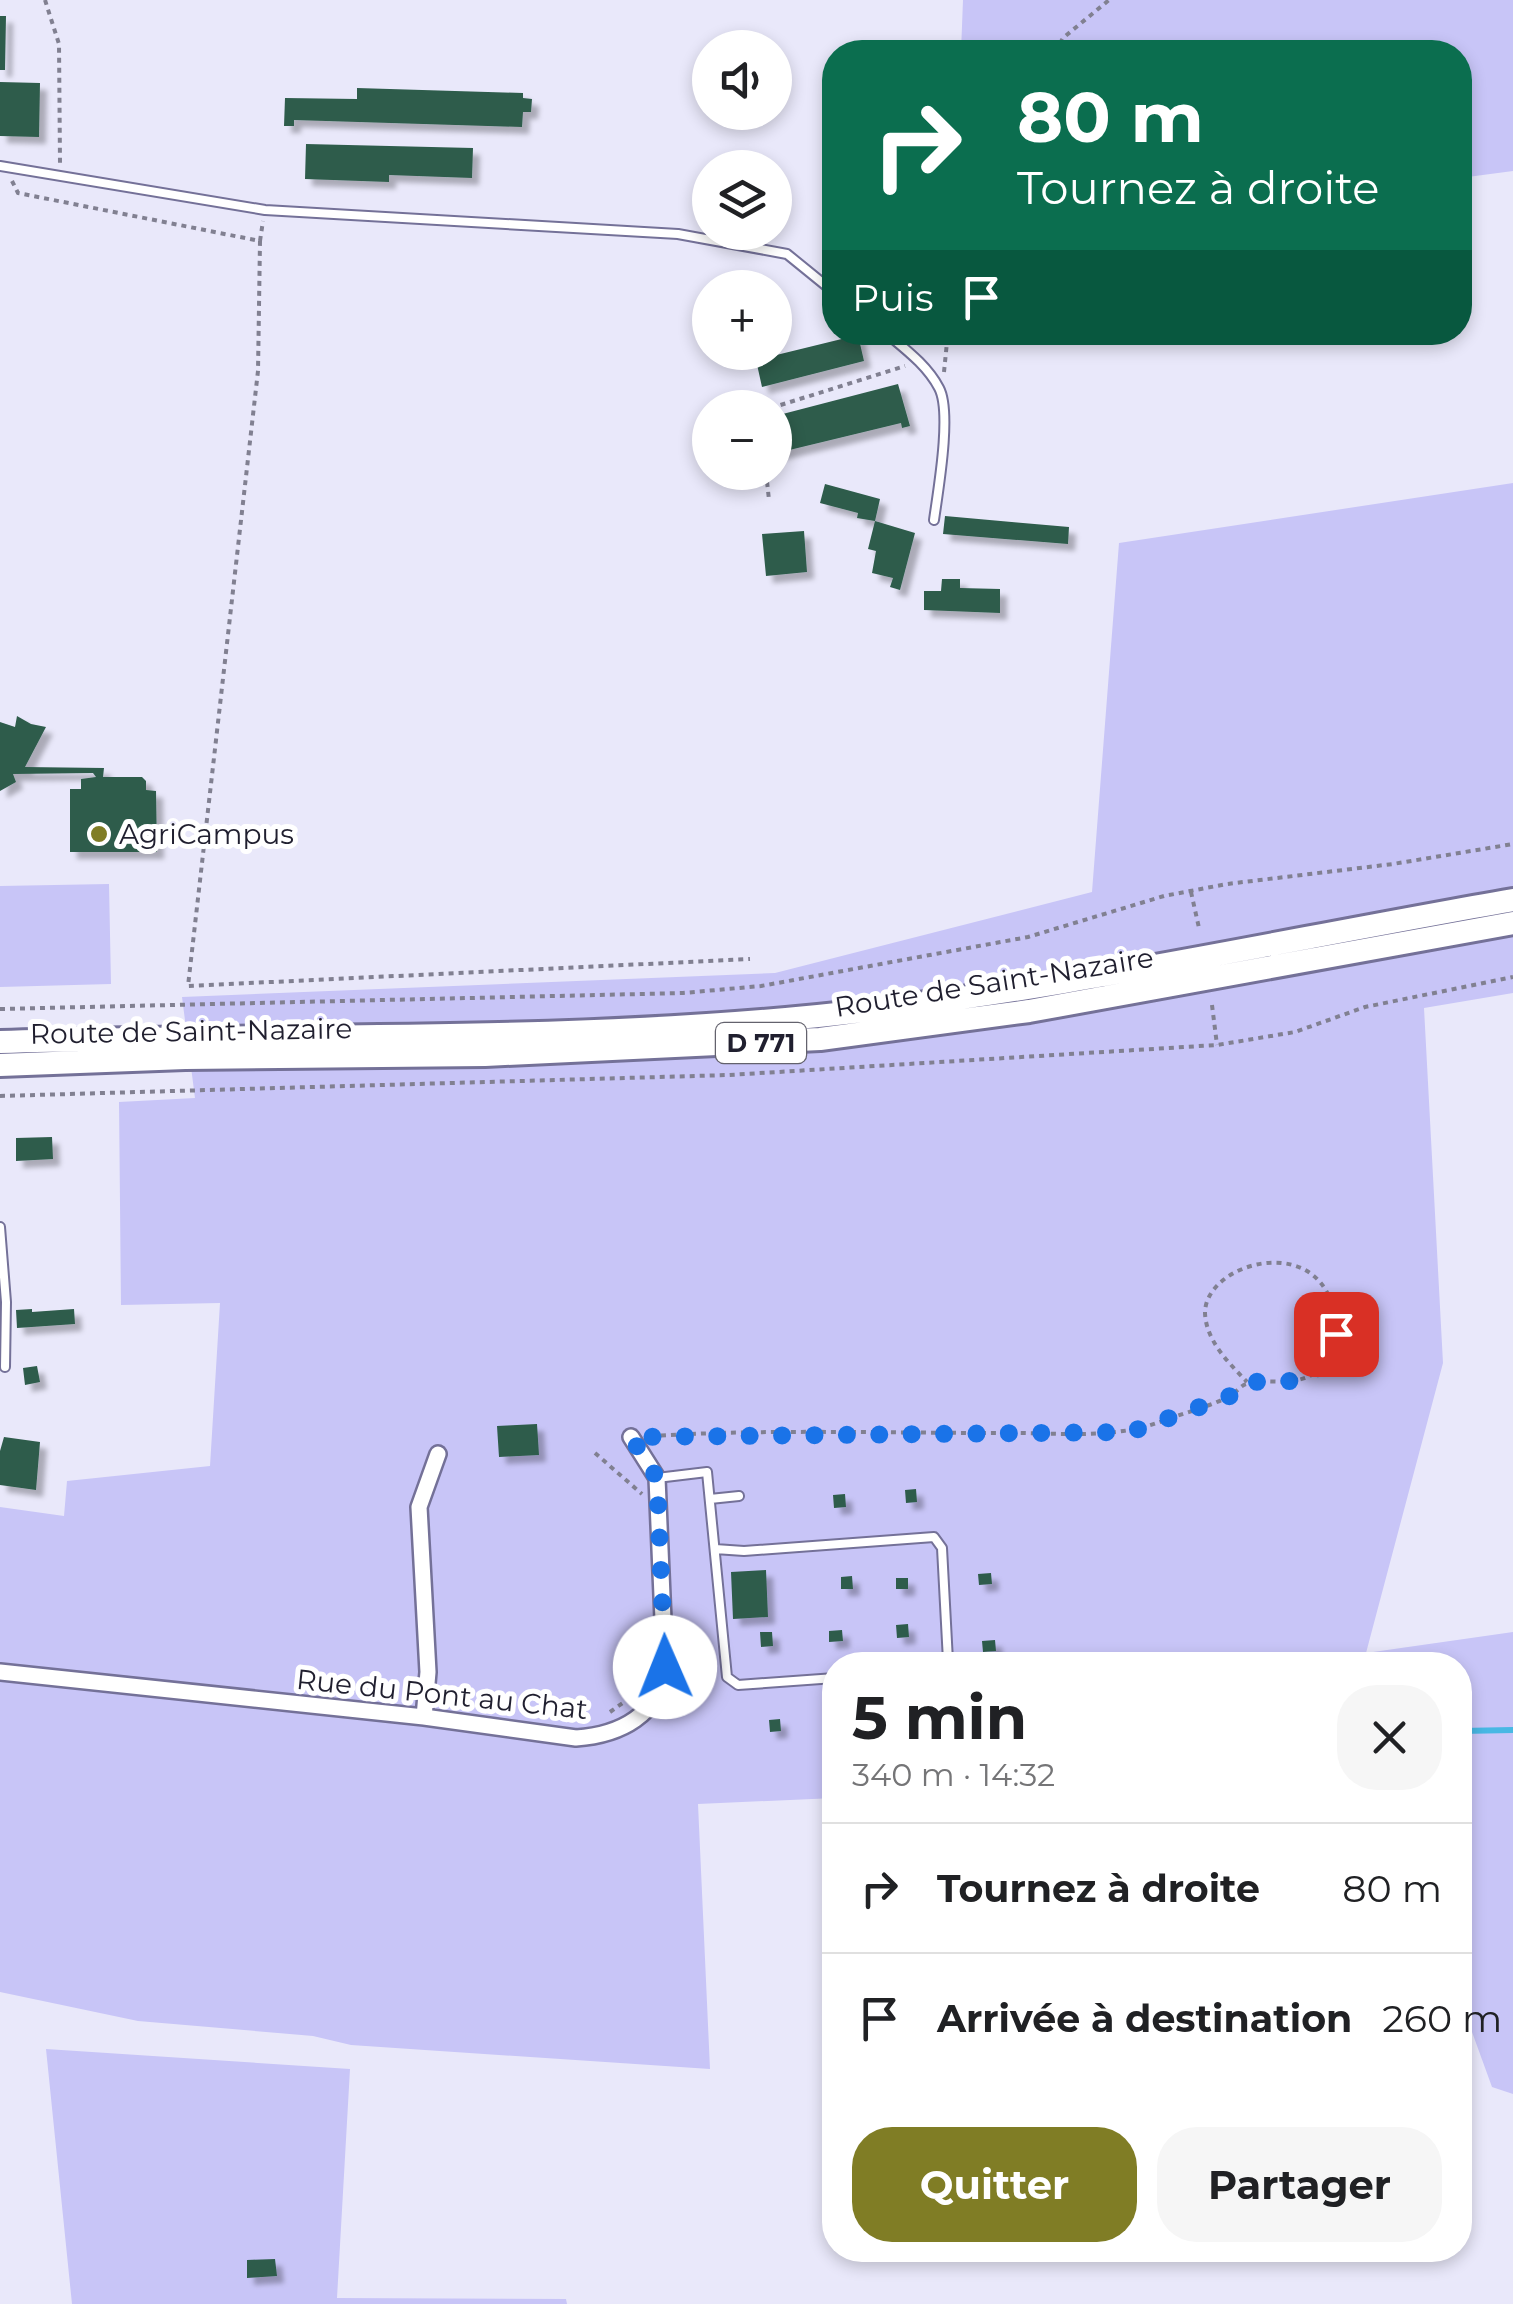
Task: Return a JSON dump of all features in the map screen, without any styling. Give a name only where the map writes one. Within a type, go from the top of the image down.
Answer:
[{"type":"main road","name":"Route de Saint-Nazaire","points":[[0,1042],[668,1028],[821,1016],[979,995],[1513,900]]},
{"type":"main road","name":"Route de Saint-Nazaire","points":[[0,1065],[185,1058],[485,1055],[820,1040],[1029,1011],[1513,923]]},
{"type":"street","name":"Rue du Pont au Chat","points":[[0,1672],[424,1717],[576,1738],[611,1732],[640,1718],[663,1686],[665,1667],[657,1478],[631,1437]]},
{"type":"street","points":[[424,1717],[428,1672],[419,1508],[438,1454]]},
{"type":"lane","points":[[0,166],[265,210],[678,234],[787,254],[822,282]]},
{"type":"lane","points":[[900,345],[920,362],[942,392],[944,442],[934,520]]},
{"type":"lane","points":[[0,1227],[6,1302],[5,1368]]},
{"type":"lane","points":[[657,1478],[707,1472],[726,1677],[738,1686],[822,1679]]},
{"type":"lane","points":[[710,1498],[739,1496]]},
{"type":"lane","points":[[714,1549],[744,1552],[934,1537],[942,1548],[947,1652]]},
{"type":"path","points":[[44,0],[59,44],[60,175]]},
{"type":"path","points":[[1062,40],[1109,0]]},
{"type":"path","points":[[14,167],[12,181],[18,193],[260,242]]},
{"type":"path","points":[[265,210],[260,242],[258,371],[188,986],[750,959]]},
{"type":"path","points":[[942,392],[947,345]]},
{"type":"path","points":[[792,402],[920,362]]},
{"type":"path","points":[[768,490],[769,500]]},
{"type":"path","points":[[0,1009],[683,993],[760,986],[1028,937],[1164,896],[1513,844]]},
{"type":"path","points":[[1191,892],[1199,928]]},
{"type":"path","points":[[1212,1005],[1217,1046]]},
{"type":"path","points":[[631,1437],[1130,1432],[1230,1396],[1248,1382],[1268,1384],[1313,1374],[1329,1355],[1336,1334],[1334,1308],[1325,1286],[1310,1271],[1292,1264],[1268,1264],[1237,1270],[1213,1288],[1205,1312],[1212,1340],[1248,1382]]},
{"type":"shaded area","points":[[963,0],[1513,0],[1513,171],[1472,176],[1472,40],[961,40]]},
{"type":"shaded area","points":[[1513,483],[1513,993],[1424,1008],[1443,1363],[1366,1652],[822,1652],[822,1799],[698,1804],[710,2069],[351,2045],[313,2036],[138,2021],[0,1992],[0,1507],[64,1516],[67,1481],[210,1466],[220,1303],[121,1305],[119,1102],[195,1098],[182,997],[775,973],[1092,892],[1119,543]]},
{"type":"shaded area","points":[[109,884],[111,984],[0,987],[0,886]]},
{"type":"shaded area","points":[[1513,1632],[1513,2094],[1492,2087],[1472,2032],[1472,1652],[1373,1652]]},
{"type":"shaded area","points":[[46,2049],[350,2069],[337,2298],[566,2299],[567,2304],[72,2304]]},
{"type":"building","points":[[0,16],[6,16],[5,70],[0,70]]},
{"type":"building","points":[[0,82],[40,83],[39,137],[0,136]]},
{"type":"building","points":[[357,88],[523,93],[523,98],[532,99],[531,112],[523,112],[522,127],[294,120],[294,126],[284,126],[285,98],[357,99]]},
{"type":"building","points":[[306,144],[473,148],[472,178],[389,175],[389,182],[305,179]]},
{"type":"building","points":[[822,344],[860,345],[864,361],[762,387],[758,370],[792,370],[792,351]]},
{"type":"building","points":[[898,384],[910,426],[902,428],[901,423],[792,449],[792,412]]},
{"type":"building","points":[[825,484],[880,499],[875,521],[820,503]]},
{"type":"building","points":[[945,516],[1069,527],[1068,544],[943,534]]},
{"type":"building","points":[[875,521],[915,533],[900,590],[890,587],[893,578],[872,573],[876,551],[868,549]]},
{"type":"building","points":[[804,531],[807,572],[766,576],[762,534]]},
{"type":"building","points":[[942,579],[960,579],[960,588],[1000,589],[1000,613],[924,610],[924,591],[941,591]]},
{"type":"building","points":[[17,716],[46,727],[25,767],[104,768],[103,777],[142,777],[146,790],[156,791],[157,852],[70,852],[70,789],[81,789],[81,779],[96,777],[93,773],[13,774],[16,782],[0,791],[0,722],[15,727]]},
{"type":"building","points":[[52,1137],[53,1159],[16,1161],[16,1138]]},
{"type":"building","points":[[74,1309],[75,1324],[17,1328],[16,1310]]},
{"type":"building","points":[[37,1366],[40,1382],[25,1385],[23,1368]]},
{"type":"building","points":[[537,1424],[539,1455],[499,1457],[497,1426]]},
{"type":"building","points":[[4,1437],[40,1442],[36,1490],[0,1485]]},
{"type":"building","points":[[916,1489],[917,1502],[906,1503],[905,1490]]},
{"type":"building","points":[[845,1494],[846,1507],[834,1508],[833,1495]]},
{"type":"building","points":[[766,1570],[768,1617],[733,1619],[731,1572]]},
{"type":"building","points":[[991,1573],[992,1584],[979,1585],[978,1574]]},
{"type":"building","points":[[852,1576],[853,1589],[841,1589],[841,1577]]},
{"type":"building","points":[[896,1578],[908,1578],[908,1589],[896,1589]]},
{"type":"building","points":[[908,1624],[909,1637],[897,1638],[896,1625]]},
{"type":"building","points":[[842,1630],[843,1641],[829,1642],[829,1631]]},
{"type":"building","points":[[760,1632],[772,1632],[773,1646],[761,1647]]},
{"type":"building","points":[[995,1640],[996,1651],[983,1652],[982,1641]]},
{"type":"building","points":[[780,1719],[781,1731],[770,1732],[769,1720]]},
{"type":"building","points":[[275,2259],[277,2276],[247,2278],[247,2260]]},
{"type":"waterway","points":[[1472,1731],[1513,1730]]},
{"type":"place","name":"AgriCampus","points":[[99,834]]},
{"type":"route","points":[[665,1667],[657,1478],[631,1437],[1130,1432],[1230,1396],[1248,1382],[1268,1384],[1313,1374],[1329,1355],[1336,1334]]}]
